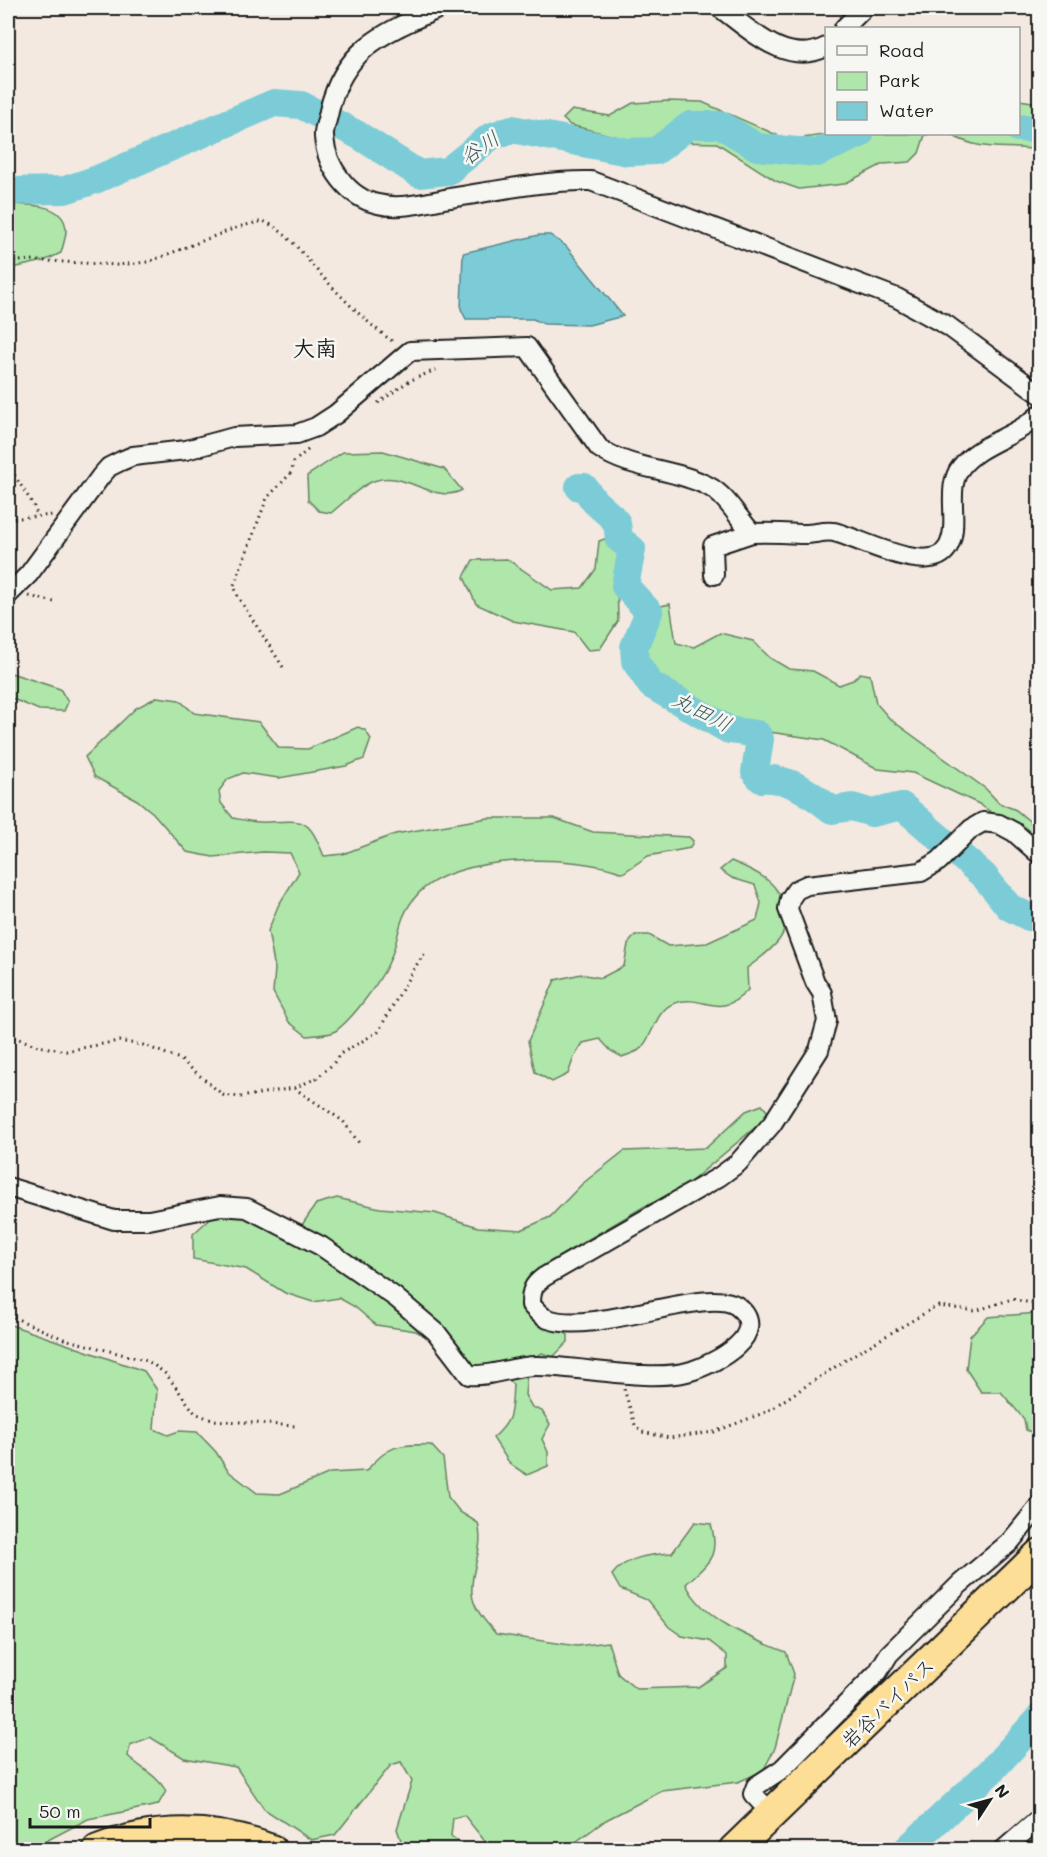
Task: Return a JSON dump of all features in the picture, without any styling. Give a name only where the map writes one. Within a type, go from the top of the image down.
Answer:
[{"type":"highway","name":"岩谷バイパス","points":[[734,1850],[773,1815],[1040,1554]]},
{"type":"highway","points":[[98,1850],[131,1838],[157,1834],[201,1833],[241,1838],[271,1850]]},
{"type":"street","points":[[440,8],[364,46],[341,75],[324,136],[332,168],[355,194],[377,204],[405,206],[558,180],[591,181],[897,298],[948,326],[1040,394]]},
{"type":"street","points":[[720,8],[775,48],[796,53],[814,53],[825,48]]},
{"type":"street","points":[[845,27],[864,8]]},
{"type":"street","points":[[8,595],[29,574],[109,467],[133,456],[186,450],[234,437],[297,434],[316,427],[336,414],[410,351],[527,347],[599,447],[609,454],[639,466],[710,486],[752,533]]},
{"type":"street","points":[[714,575],[713,546],[752,533],[804,534],[831,531],[902,555],[932,560],[942,555],[953,533],[954,484],[959,470],[976,453],[1021,429],[1040,414]]},
{"type":"street","points":[[8,1187],[114,1220],[149,1220],[220,1206],[247,1208],[321,1246],[395,1297],[436,1332],[469,1375],[484,1376],[517,1367],[538,1366],[665,1374],[688,1371],[709,1364],[745,1338],[748,1328],[745,1314],[734,1304],[723,1301],[679,1305],[623,1318],[549,1320],[531,1305],[534,1285],[719,1177],[738,1163],[772,1124],[819,1050],[827,1021],[822,993],[814,982],[788,909],[789,899],[796,890],[807,885],[921,872],[983,822],[999,824],[1014,832],[1040,855]]},
{"type":"street","points":[[773,1815],[753,1794],[756,1786],[782,1770],[878,1672],[889,1654],[960,1584],[1010,1542],[1040,1505]]},
{"type":"street","points":[[1002,1850],[1040,1818]]},
{"type":"path","points":[[8,262],[30,260],[117,265],[148,262],[238,227],[263,221],[285,235],[329,284],[376,329],[410,351]]},
{"type":"path","points":[[373,406],[409,381],[450,364]]},
{"type":"path","points":[[283,667],[238,597],[234,585],[267,498],[291,473],[294,462],[311,447]]},
{"type":"path","points":[[8,465],[34,506],[37,515],[8,519]]},
{"type":"path","points":[[8,1035],[38,1046],[66,1051],[118,1041],[143,1045],[180,1059],[224,1095],[240,1097],[294,1088],[317,1078],[333,1064],[340,1054],[378,1032],[425,953]]},
{"type":"path","points":[[294,1088],[343,1121],[359,1143]]},
{"type":"path","points":[[612,1372],[624,1389],[635,1425],[642,1432],[669,1438],[714,1432],[766,1412],[855,1354],[939,1306],[975,1311],[1012,1299],[1040,1305]]},
{"type":"path","points":[[8,1315],[64,1339],[148,1361],[166,1374],[195,1413],[203,1417],[212,1420],[295,1426]]},
{"type":"green space","points":[[1020,100],[1039,103],[1039,150],[983,146],[952,135],[1020,135]]},
{"type":"green space","points":[[702,102],[788,140],[825,135],[925,135],[919,153],[910,162],[883,164],[844,184],[799,189],[776,181],[717,143],[634,141],[570,125],[563,119],[572,110],[610,116],[633,103]]},
{"type":"green space","points":[[8,204],[34,205],[59,214],[66,230],[61,253],[44,261],[8,269]]},
{"type":"green space","points":[[383,451],[444,469],[462,490],[452,494],[442,494],[388,478],[365,485],[331,513],[319,511],[308,500],[307,476],[343,452]]},
{"type":"green space","points":[[613,536],[621,560],[617,575],[618,621],[600,649],[588,650],[574,632],[513,621],[476,604],[464,577],[473,560],[507,559],[552,590],[582,588],[596,569],[599,541]]},
{"type":"green space","points":[[670,604],[676,643],[694,647],[720,633],[753,641],[770,658],[789,669],[813,671],[839,685],[853,680],[860,673],[870,675],[876,703],[890,719],[986,789],[999,803],[1016,810],[1039,829],[1039,840],[1034,842],[979,804],[913,773],[878,769],[824,740],[734,727],[686,701],[662,692],[643,662],[639,647],[656,607]]},
{"type":"green space","points":[[8,672],[60,689],[68,702],[64,711],[39,710],[8,697]]},
{"type":"green space","points":[[157,697],[179,700],[194,713],[259,722],[279,748],[308,749],[358,727],[365,730],[371,739],[364,759],[346,766],[279,778],[243,773],[228,779],[219,791],[221,803],[233,818],[259,822],[290,821],[304,824],[314,834],[324,856],[343,854],[395,834],[488,818],[554,818],[593,832],[689,837],[693,841],[690,848],[648,856],[623,873],[576,862],[517,861],[487,864],[459,871],[436,881],[418,894],[405,912],[388,964],[356,1011],[334,1032],[307,1036],[289,1022],[273,992],[275,969],[268,931],[278,906],[299,872],[290,853],[263,852],[213,857],[187,852],[153,813],[137,800],[95,777],[85,757],[136,708]]},
{"type":"green space","points":[[731,861],[759,874],[774,886],[783,903],[785,913],[784,930],[779,940],[747,968],[748,990],[728,1004],[719,1006],[695,1001],[675,1003],[658,1018],[644,1045],[630,1054],[622,1057],[611,1051],[600,1039],[583,1043],[574,1057],[568,1074],[552,1082],[535,1072],[528,1041],[555,980],[581,974],[601,978],[624,966],[628,944],[635,935],[649,935],[668,946],[707,943],[757,920],[761,903],[755,885],[732,878],[720,870]]},
{"type":"green space","points":[[762,1105],[767,1111],[765,1119],[676,1194],[645,1206],[541,1267],[529,1280],[525,1292],[552,1324],[568,1335],[568,1342],[553,1357],[542,1353],[528,1360],[525,1395],[532,1407],[542,1411],[550,1424],[542,1439],[548,1452],[548,1466],[527,1475],[510,1464],[493,1438],[505,1426],[511,1409],[513,1385],[502,1374],[480,1370],[416,1331],[376,1325],[355,1307],[339,1298],[313,1302],[285,1293],[246,1269],[193,1259],[193,1234],[216,1213],[245,1214],[289,1228],[302,1225],[316,1204],[337,1198],[380,1208],[435,1213],[478,1227],[521,1230],[550,1217],[582,1184],[624,1151],[706,1148],[746,1111]]},
{"type":"green space","points":[[1040,1313],[1039,1435],[1026,1430],[1024,1419],[1001,1392],[981,1392],[966,1369],[970,1336],[988,1317]]},
{"type":"green space","points":[[8,1324],[144,1371],[157,1390],[154,1429],[168,1435],[179,1431],[197,1432],[216,1452],[228,1471],[257,1493],[280,1494],[330,1473],[366,1471],[381,1456],[394,1448],[431,1445],[443,1458],[448,1497],[460,1512],[478,1523],[480,1542],[473,1575],[472,1593],[478,1610],[496,1634],[577,1646],[608,1642],[618,1674],[636,1689],[698,1687],[727,1668],[727,1655],[709,1641],[682,1636],[669,1627],[647,1600],[620,1589],[612,1575],[631,1560],[672,1553],[695,1522],[711,1524],[713,1552],[701,1570],[686,1584],[704,1608],[729,1626],[786,1652],[794,1674],[775,1748],[763,1771],[738,1782],[662,1791],[606,1820],[566,1849],[491,1849],[464,1815],[453,1818],[451,1836],[469,1849],[404,1849],[397,1829],[412,1781],[401,1762],[391,1765],[335,1835],[311,1840],[264,1809],[236,1767],[184,1758],[150,1737],[130,1745],[128,1756],[153,1776],[166,1791],[158,1805],[88,1819],[31,1849],[8,1849]]},
{"type":"water","points":[[539,235],[550,235],[566,246],[623,316],[589,325],[544,324],[533,319],[466,319],[461,309],[463,253]]},
{"type":"waterway","name":"谷川","points":[[8,191],[65,190],[95,180],[274,103],[301,105],[358,135],[419,174],[448,171],[490,137],[512,129],[628,152],[656,151],[690,125],[721,125],[757,147],[817,153],[858,135]]},
{"type":"waterway","name":"谷川","points":[[1020,128],[1040,129]]},
{"type":"waterway","name":"丸田川","points":[[579,487],[584,487],[595,502],[612,517],[617,523],[619,539],[632,549],[625,586],[649,612],[634,647],[635,661],[651,685],[729,730],[757,734],[760,739],[755,772],[761,779],[790,783],[808,792],[832,810],[852,807],[872,813],[902,806],[984,876],[1009,907],[1029,917],[1040,919]]},
{"type":"waterway","points":[[906,1850],[990,1772],[1040,1717]]},
{"type":"district","name":"大南","points":[[315,348]]}]
